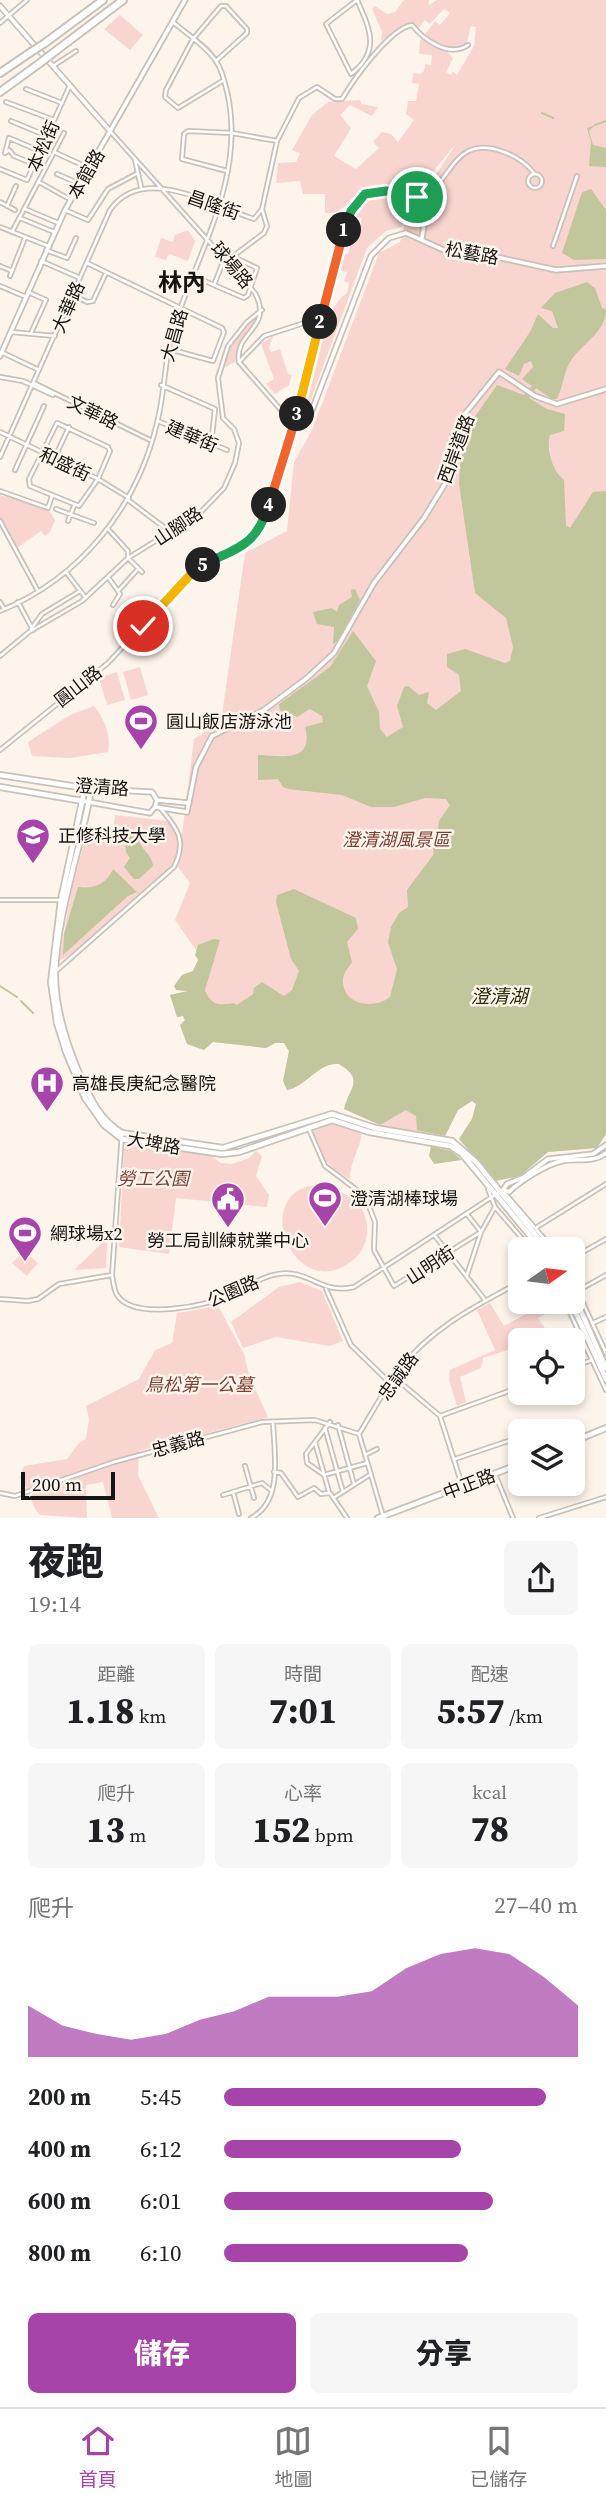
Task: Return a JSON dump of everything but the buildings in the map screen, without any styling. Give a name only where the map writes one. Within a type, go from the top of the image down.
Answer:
[{"type":"highway","points":[[0,73],[103,0]]},
{"type":"highway","points":[[0,92],[123,0]]},
{"type":"main road","name":"澄清路","points":[[0,775],[88,788]]},
{"type":"main road","name":"澄清路","points":[[0,787],[86,802]]},
{"type":"main road","name":"大埤路","points":[[88,788],[65,904],[55,972],[62,1025],[76,1065],[95,1108],[122,1136],[223,1148],[332,1114],[375,1128],[456,1142],[494,1185],[497,1193],[532,1237]]},
{"type":"main road","name":"大埤路","points":[[86,802],[61,900],[50,971],[57,1023],[85,1098],[104,1125],[122,1136],[230,1153],[324,1121],[341,1121],[369,1132],[450,1146],[461,1154],[488,1189],[497,1193],[536,1237]]},
{"type":"main road","points":[[578,1314],[601,1353],[606,1379]]},
{"type":"main road","points":[[584,1314],[606,1368]]},
{"type":"main road","points":[[585,1436],[606,1427]]},
{"type":"main road","name":"中正路","points":[[381,1517],[508,1469]]},
{"type":"street","points":[[0,23],[27,0]]},
{"type":"street","name":"本館路","points":[[1,354],[58,223],[186,0]]},
{"type":"street","points":[[356,0],[372,34],[371,52],[351,74],[326,24],[356,0]]},
{"type":"street","name":"球場路","points":[[0,6],[252,287],[262,310]]},
{"type":"street","points":[[216,61],[247,33],[247,29],[226,6],[221,6],[193,39],[166,90],[165,97],[178,108],[224,80]]},
{"type":"street","name":"大昌路","points":[[2,610],[66,572],[108,529],[139,480],[158,421],[168,349],[220,208],[232,133],[224,80],[216,61],[173,22]]},
{"type":"street","points":[[214,285],[227,258],[264,233],[267,226],[262,209],[277,141],[299,98],[317,87],[335,99],[342,99],[351,82],[392,36],[405,26],[412,25],[421,38],[430,44],[459,50],[468,45]]},
{"type":"street","points":[[52,66],[76,51]]},
{"type":"street","name":"本松街","points":[[0,169],[27,180],[70,85]]},
{"type":"street","points":[[26,89],[62,103]]},
{"type":"street","points":[[6,102],[54,120]]},
{"type":"street","points":[[11,121],[47,136]]},
{"type":"street","points":[[228,171],[182,159],[182,137],[188,131],[232,133],[277,141]]},
{"type":"street","points":[[12,232],[64,133]]},
{"type":"street","points":[[5,153],[9,138],[40,151]]},
{"type":"street","points":[[239,362],[264,337],[307,323],[324,303],[346,223],[360,199],[369,192],[421,197],[465,153],[484,147],[512,156],[543,179],[536,188],[528,183],[534,173]]},
{"type":"street","points":[[0,157],[9,150],[14,156],[34,164]]},
{"type":"street","points":[[54,152],[89,168]]},
{"type":"street","points":[[135,158],[141,187],[161,186]]},
{"type":"street","points":[[65,210],[88,220],[108,189],[138,173]]},
{"type":"street","points":[[57,174],[80,184]]},
{"type":"street","points":[[554,246],[577,176]]},
{"type":"street","points":[[422,238],[428,205],[439,180]]},
{"type":"street","points":[[38,182],[71,200]]},
{"type":"street","points":[[7,206],[16,186]]},
{"type":"street","name":"昌隆街","points":[[161,186],[254,219],[262,209]]},
{"type":"street","name":"大華路","points":[[0,457],[110,209],[124,195],[141,187]]},
{"type":"street","points":[[0,202],[15,210]]},
{"type":"street","points":[[25,209],[58,223]]},
{"type":"street","points":[[20,218],[54,232]]},
{"type":"street","points":[[0,227],[67,258],[76,238]]},
{"type":"street","points":[[262,310],[261,318],[239,350],[239,362],[294,426],[309,418],[371,256],[389,238],[403,233],[413,234],[434,246]]},
{"type":"street","name":"松藝路","points":[[413,234],[448,252],[478,253],[556,270],[606,266]]},
{"type":"street","points":[[10,276],[25,238]]},
{"type":"street","points":[[193,276],[244,298],[252,287],[257,268],[220,250]]},
{"type":"street","points":[[41,261],[81,278]]},
{"type":"street","points":[[87,263],[222,328],[224,332],[213,361],[168,349]]},
{"type":"street","points":[[0,266],[12,271]]},
{"type":"street","points":[[73,295],[87,302],[93,301],[106,272]]},
{"type":"street","points":[[0,286],[46,300],[31,333]]},
{"type":"street","name":"圓山路","points":[[0,750],[108,663],[190,575],[257,535],[294,426],[324,303]]},
{"type":"street","name":"山腳路","points":[[0,656],[33,630],[85,598],[128,558],[209,505],[223,488],[235,463],[239,443],[234,429],[223,418],[218,378],[228,346],[247,322],[262,310]]},
{"type":"street","points":[[11,331],[55,336]]},
{"type":"street","points":[[1,354],[39,370]]},
{"type":"street","name":"西岸道路","points":[[189,803],[196,767],[212,736],[264,710],[307,678],[334,653],[374,583],[424,518],[451,474],[464,415],[499,372],[535,396],[558,404],[606,389]]},
{"type":"street","points":[[0,377],[33,384],[53,395]]},
{"type":"street","name":"文華路","points":[[33,384],[152,441]]},
{"type":"street","points":[[161,385],[215,409],[211,445]]},
{"type":"street","points":[[15,470],[44,406]]},
{"type":"street","name":"建華街","points":[[158,421],[227,450]]},
{"type":"street","points":[[61,423],[69,427],[108,447],[110,452],[99,479],[82,504],[74,506],[30,486],[29,479],[54,426],[61,423]]},
{"type":"street","points":[[54,458],[69,427]]},
{"type":"street","name":"和盛街","points":[[0,432],[99,479],[169,531]]},
{"type":"street","points":[[0,491],[48,508],[52,496]]},
{"type":"street","points":[[68,521],[74,506]]},
{"type":"street","points":[[56,509],[94,523]]},
{"type":"street","points":[[0,521],[38,591]]},
{"type":"street","points":[[108,529],[128,551],[128,558],[142,572]]},
{"type":"street","points":[[119,590],[138,569]]},
{"type":"street","points":[[66,572],[85,598]]},
{"type":"street","points":[[108,577],[119,590],[120,598],[113,605]]},
{"type":"street","points":[[33,630],[42,614],[80,591]]},
{"type":"street","points":[[0,602],[2,610]]},
{"type":"street","points":[[18,602],[33,630]]},
{"type":"street","name":"澄清路","points":[[88,788],[152,792],[156,800]]},
{"type":"street","points":[[55,972],[174,867],[180,849],[180,831],[158,808],[156,800],[189,803],[187,812],[158,808]]},
{"type":"street","name":"澄清路","points":[[86,802],[150,813],[158,808]]},
{"type":"street","points":[[0,900],[61,900]]},
{"type":"street","points":[[308,1127],[325,1166],[365,1196],[375,1222],[374,1250],[383,1270]]},
{"type":"street","points":[[0,1299],[38,1299],[59,1284],[112,1275],[122,1136]]},
{"type":"street","points":[[390,1383],[351,1345],[333,1311],[326,1289],[354,1287],[497,1193],[509,1192],[548,1165],[599,1153],[606,1145]]},
{"type":"street","points":[[575,1157],[600,1157],[606,1153]]},
{"type":"street","points":[[537,1227],[606,1184]]},
{"type":"street","name":"大埤路","points":[[497,1193],[495,1207],[521,1237]]},
{"type":"street","name":"大埤路","points":[[497,1193],[537,1227],[544,1237]]},
{"type":"street","points":[[467,1276],[481,1232],[495,1207]]},
{"type":"street","points":[[467,1214],[481,1232]]},
{"type":"street","name":"山明街","points":[[383,1270],[397,1286],[481,1232]]},
{"type":"street","points":[[435,1236],[485,1301]]},
{"type":"street","points":[[585,1250],[606,1238]]},
{"type":"street","name":"公園路","points":[[112,1275],[116,1294],[125,1303],[142,1309],[203,1304],[277,1274],[299,1275],[326,1289]]},
{"type":"street","points":[[585,1286],[606,1275]]},
{"type":"street","name":"忠誠路","points":[[359,1434],[394,1377],[429,1338],[508,1289]]},
{"type":"street","points":[[585,1310],[593,1323],[601,1353],[606,1390]]},
{"type":"street","points":[[573,1314],[601,1353]]},
{"type":"street","points":[[593,1323],[606,1317]]},
{"type":"street","points":[[585,1361],[601,1353]]},
{"type":"street","points":[[394,1377],[440,1416],[462,1488]]},
{"type":"street","points":[[440,1416],[508,1391]]},
{"type":"street","points":[[251,1518],[267,1505],[272,1491],[273,1422]]},
{"type":"street","points":[[330,1422],[306,1454],[307,1464],[324,1475],[367,1463]]},
{"type":"street","name":"忠義路","points":[[0,1493],[15,1496],[114,1462],[251,1424],[330,1422],[359,1434]]},
{"type":"street","points":[[338,1425],[354,1485]]},
{"type":"street","points":[[325,1428],[342,1492]]},
{"type":"street","points":[[359,1434],[381,1517]]},
{"type":"street","points":[[455,1459],[508,1441]]},
{"type":"street","points":[[314,1442],[330,1493],[347,1518]]},
{"type":"street","points":[[365,1455],[377,1449]]},
{"type":"street","points":[[245,1466],[254,1498]]},
{"type":"street","points":[[274,1472],[281,1474],[298,1497],[314,1488],[321,1494],[330,1493]]},
{"type":"street","points":[[334,1497],[371,1474]]},
{"type":"street","points":[[495,1474],[513,1518]]},
{"type":"street","points":[[223,1494],[262,1483],[272,1491]]},
{"type":"street","points":[[233,1492],[239,1514]]},
{"type":"street","points":[[539,1518],[606,1497]]},
{"type":"green space","name":"澄清湖風景區","points":[[404,0],[429,0],[429,5],[437,0],[606,0],[606,1134],[597,1148],[548,1152],[520,1176],[495,1181],[459,1139],[472,1119],[476,1104],[472,1101],[458,1110],[445,1136],[380,1125],[344,1109],[354,1080],[339,1064],[319,1070],[301,1084],[287,1090],[283,1081],[289,1051],[284,1043],[275,1043],[266,1048],[213,1042],[204,1050],[187,1044],[180,1025],[185,1020],[183,1016],[177,1017],[170,995],[188,991],[176,990],[174,986],[182,975],[193,971],[198,960],[196,950],[175,920],[190,883],[178,867],[194,739],[221,722],[245,553],[287,531],[294,462],[312,430],[379,253],[400,242],[410,202],[437,173],[455,145],[415,193],[387,186],[370,186],[333,213],[325,213],[325,194],[303,194],[300,181],[276,183],[278,163],[296,162],[300,153],[292,150],[312,115],[328,102],[360,100],[361,104],[378,107],[372,116],[350,105],[340,115],[351,128],[334,156],[356,169],[379,148],[373,142],[382,132],[391,134],[398,142],[414,120],[406,114],[408,101],[416,101],[419,84],[412,83],[413,73],[420,74],[424,71],[425,64],[431,65],[432,55],[419,54],[420,41],[435,21],[440,25],[450,13],[444,9],[430,24],[425,20],[418,29],[412,24],[405,25],[381,41],[382,32],[372,9],[375,6],[387,14],[395,12]],"holes":[[[471,26],[476,27],[474,46],[457,75],[453,72],[451,75],[446,72],[453,59],[448,52],[456,52],[466,45]]]},
{"type":"green space","points":[[120,15],[143,35],[130,50],[104,29]]},
{"type":"green space","points":[[382,193],[409,198],[402,227],[386,231],[367,248],[307,410],[300,418],[314,351],[330,315],[338,301],[347,293],[349,283],[344,281],[347,272],[336,270],[342,254],[348,254],[354,231],[359,232],[362,218],[351,216],[364,200],[371,195]]},
{"type":"green space","points":[[188,230],[195,241],[188,261],[169,254],[166,260],[155,257],[161,238],[173,242],[175,235]]},
{"type":"green space","points":[[257,318],[240,341],[235,362],[224,368],[227,353],[235,338]]},
{"type":"green space","points":[[273,336],[269,348],[271,352],[280,349],[288,374],[292,375],[289,385],[275,394],[266,384],[274,379],[261,344]]},
{"type":"green space","points":[[0,495],[48,509],[55,520],[50,532],[45,536],[41,531],[17,548],[0,517]]},
{"type":"green space","points":[[140,667],[148,695],[131,700],[123,672]]},
{"type":"green space","points":[[117,672],[125,700],[107,705],[99,678]]},
{"type":"green space","points":[[94,706],[106,728],[108,752],[70,758],[32,756],[28,742],[70,715]]},
{"type":"green space","points":[[115,815],[168,821],[178,835],[175,859],[136,902],[99,933],[59,961],[71,893],[85,839],[113,831]]},
{"type":"green space","points":[[332,1121],[362,1132],[350,1179],[329,1164],[321,1152],[312,1128]]},
{"type":"green space","name":"勞工公園","points":[[130,1143],[208,1154],[221,1163],[232,1164],[249,1158],[256,1151],[262,1156],[256,1176],[269,1195],[267,1207],[176,1198],[169,1254],[119,1247],[124,1149]]},
{"type":"green space","name":"澄清湖棒球場","points":[[324,1184],[355,1201],[367,1222],[366,1240],[359,1254],[332,1271],[312,1269],[297,1258],[286,1241],[282,1221],[286,1203],[300,1190]]},
{"type":"green space","points":[[104,1241],[107,1244],[106,1268],[74,1270]]},
{"type":"green space","name":"網球場x2","points":[[24,1251],[38,1263],[27,1276],[12,1263]]},
{"type":"green space","points":[[300,1282],[322,1291],[343,1341],[329,1346],[276,1337],[243,1348],[231,1322],[279,1287]]},
{"type":"green space","points":[[490,1303],[504,1326],[526,1314],[545,1314],[538,1318],[545,1328],[508,1328],[508,1350],[483,1358],[481,1368],[460,1377],[466,1402],[457,1406],[449,1380],[450,1370],[495,1350],[477,1310]]},
{"type":"green space","name":"鳥松第一公墓","points":[[218,1306],[244,1354],[249,1375],[268,1417],[139,1451],[138,1475],[159,1518],[112,1518],[103,1482],[86,1485],[87,1518],[40,1515],[20,1478],[24,1466],[67,1459],[79,1443],[86,1439],[89,1419],[86,1406],[139,1379],[155,1350],[172,1343],[177,1313]]},
{"type":"water","points":[[595,125],[589,131],[593,145],[606,148],[606,167],[589,166],[591,142],[587,128]]},
{"type":"water","points":[[591,189],[606,210],[606,259],[574,260],[562,253],[582,192]]},
{"type":"water","name":"澄清湖","points":[[587,282],[595,288],[602,308],[606,309],[602,325],[570,362],[557,399],[552,399],[536,388],[529,398],[547,409],[565,414],[564,431],[550,435],[549,447],[553,465],[564,480],[566,525],[570,528],[593,492],[606,491],[606,1134],[597,1148],[548,1152],[520,1176],[495,1181],[459,1139],[472,1119],[476,1104],[472,1101],[458,1110],[445,1136],[417,1130],[416,1116],[406,1110],[380,1125],[344,1109],[354,1080],[339,1064],[319,1070],[301,1084],[287,1090],[283,1081],[289,1051],[284,1043],[275,1043],[266,1048],[213,1042],[204,1050],[187,1044],[180,1025],[185,1020],[183,1016],[177,1017],[170,995],[188,991],[176,990],[174,986],[182,975],[193,971],[198,960],[195,955],[198,945],[214,939],[220,940],[205,990],[213,1001],[237,1005],[253,994],[254,988],[262,982],[284,996],[292,990],[299,971],[291,959],[276,902],[277,895],[294,889],[356,918],[358,929],[347,942],[352,962],[343,980],[349,997],[369,1004],[390,997],[397,969],[388,942],[391,927],[399,913],[408,907],[407,890],[434,854],[432,844],[437,837],[439,821],[450,805],[446,799],[425,798],[394,807],[371,807],[342,795],[288,789],[283,787],[278,779],[258,780],[258,755],[294,755],[305,747],[305,727],[323,722],[322,716],[310,709],[297,717],[280,710],[279,704],[330,667],[353,631],[376,661],[367,686],[379,712],[380,729],[387,737],[403,727],[397,706],[404,687],[408,686],[419,695],[429,692],[427,703],[436,710],[461,691],[459,675],[447,667],[447,654],[465,649],[505,663],[510,661],[513,647],[506,618],[475,593],[459,484],[460,464],[469,425],[497,385],[524,395],[532,386],[522,379],[533,367],[531,361],[524,364],[519,376],[505,369],[530,332],[538,314],[553,328],[558,328],[552,311],[541,308],[555,293]]},
{"type":"water","points":[[355,589],[360,600],[343,634],[333,645],[334,627],[317,624],[313,612],[332,608],[337,612],[339,605],[352,597],[351,590]]},
{"type":"water","points":[[125,834],[138,839],[152,862],[153,866],[139,879],[134,879],[124,867],[130,858],[126,852]]},
{"type":"water","points":[[113,869],[137,892],[128,896],[63,955],[64,934],[78,887],[98,885],[107,879]]},
{"type":"water","points":[[431,1146],[451,1151],[462,1160],[434,1164],[429,1156]]},
{"type":"waterway","points":[[542,113],[553,118]]},
{"type":"waterway","points":[[595,125],[606,121]]},
{"type":"waterway","points":[[0,986],[17,997]]},
{"type":"waterway","points":[[21,1001],[33,1013]]},
{"type":"place","name":"圓山飯店游泳池","points":[[141,751]]},
{"type":"place","name":"正修科技大學","points":[[33,865]]},
{"type":"place","name":"高雄長庚紀念醫院","points":[[47,1113]]},
{"type":"place","name":"澄清湖棒球場","points":[[325,1228]]},
{"type":"place","name":"勞工局訓練就業中心","points":[[228,1229]]},
{"type":"place","name":"網球場x2","points":[[25,1263]]},
{"type":"district","name":"林內","points":[[182,282]]},
{"type":"route","points":[[143,626],[190,575],[201,566],[253,540],[262,526],[294,426],[325,299],[351,211],[369,192],[386,191],[417,197]]}]
